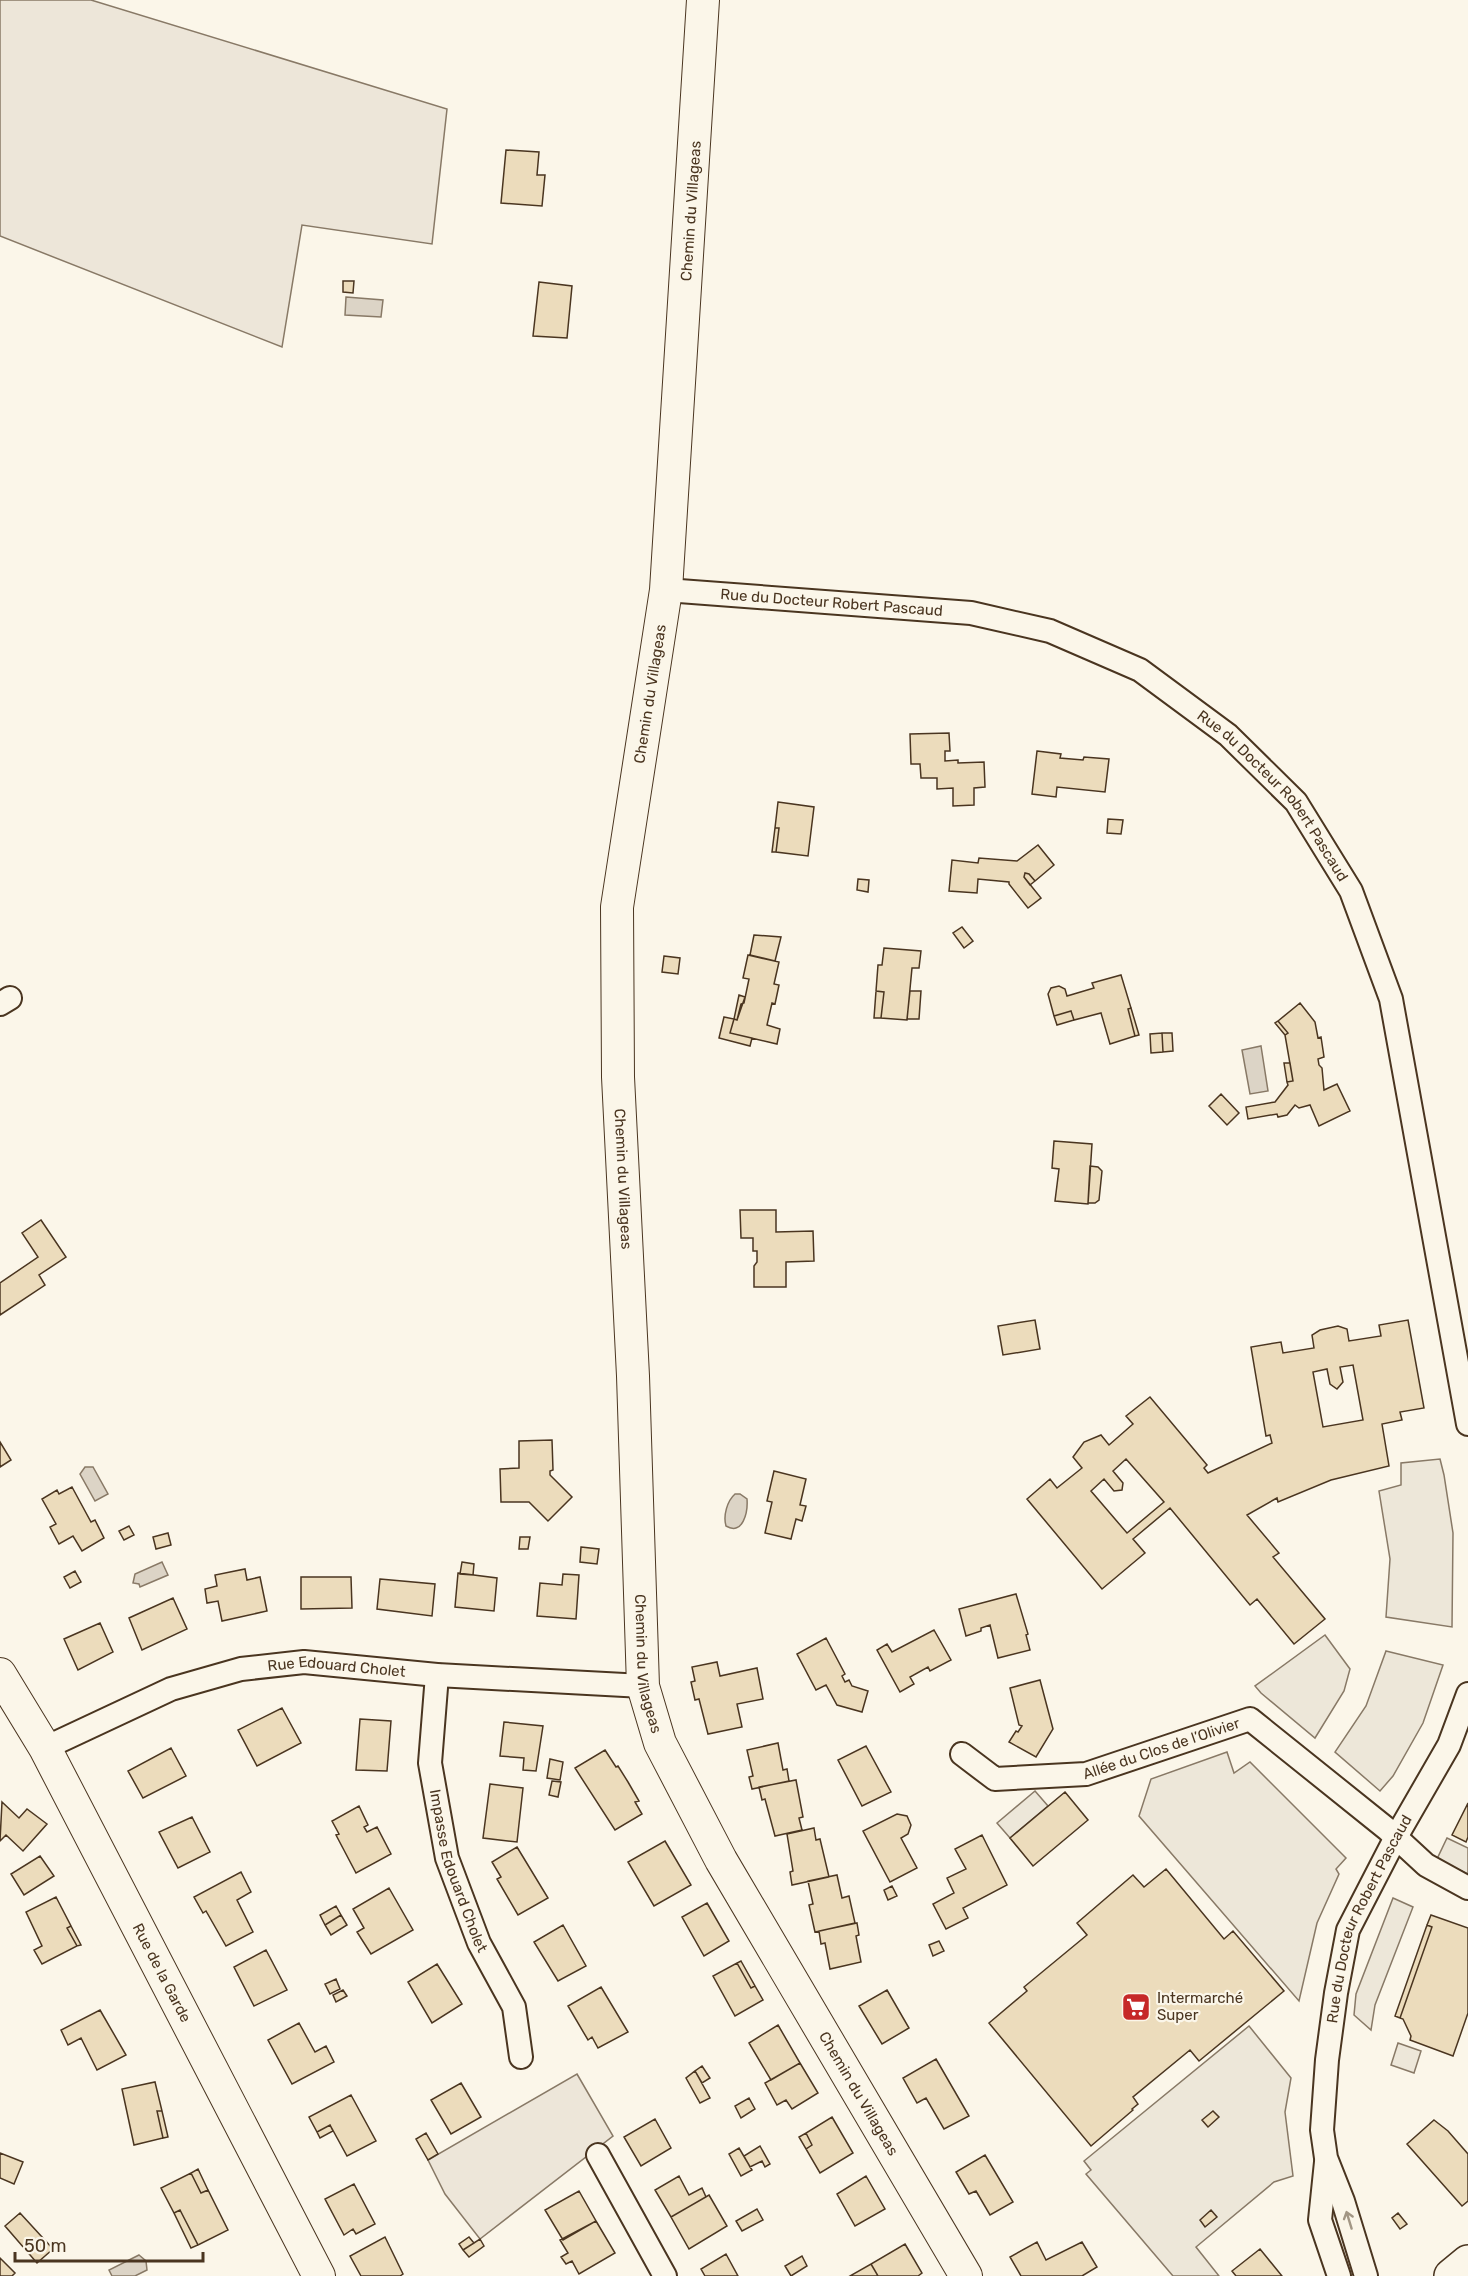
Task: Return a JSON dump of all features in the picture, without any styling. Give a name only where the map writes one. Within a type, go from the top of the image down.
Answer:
[{"type":"main road","points":[[1451,2276],[1468,2262]]},
{"type":"street","name":"Chemin du Villageas","points":[[703,0],[666,590],[617,907],[618,1077],[633,1376],[643,1686],[660,1743],[721,1860],[966,2276]]},
{"type":"street","name":"Rue du Docteur Robert Pascaud","points":[[666,590],[971,613],[1050,631],[1140,670],[1228,735],[1296,802],[1351,891],[1391,999],[1468,1424]]},
{"type":"street","name":"Rue Edouard Cholet","points":[[45,1748],[171,1689],[241,1669],[304,1662],[437,1675],[643,1686]]},
{"type":"street","name":"Rue de la Garde","points":[[0,1674],[45,1748],[319,2276]]},
{"type":"street","name":"Impasse Edouard Cholet","points":[[437,1675],[430,1763],[447,1858],[479,1943],[514,2007],[521,2057]]},
{"type":"street","name":"Rue du Docteur Robert Pascaud","points":[[1326,2158],[1322,2130],[1327,2060],[1348,1930],[1396,1837],[1449,1745],[1468,1694]]},
{"type":"street","name":"Allée du Clos de l’Olivier","points":[[962,1754],[996,1779],[1086,1774],[1250,1719],[1396,1837]]},
{"type":"street","points":[[1396,1837],[1426,1865],[1468,1887]]},
{"type":"street","points":[[598,2155],[665,2276]]},
{"type":"street","points":[[1326,2158],[1320,2220],[1339,2276]]},
{"type":"street","points":[[1326,2158],[1343,2201],[1366,2276]]},
{"type":"shaded area","points":[[0,0],[91,0],[447,109],[432,244],[302,225],[282,347],[0,236]]},
{"type":"shaded area","points":[[346,297],[383,300],[381,317],[345,315]]},
{"type":"shaded area","points":[[1261,1046],[1268,1091],[1250,1094],[1242,1050]]},
{"type":"shaded area","points":[[1440,1459],[1453,1533],[1452,1627],[1386,1617],[1390,1559],[1379,1491],[1401,1485],[1401,1463]]},
{"type":"shaded area","points":[[85,1467],[93,1467],[108,1494],[95,1501],[80,1474]]},
{"type":"shaded area","points":[[735,1494],[740,1494],[747,1499],[747,1504],[743,1521],[737,1528],[732,1528],[726,1526],[725,1513]]},
{"type":"shaded area","points":[[162,1562],[168,1575],[140,1587],[139,1584],[133,1583],[135,1574]]},
{"type":"shaded area","points":[[1325,1635],[1350,1669],[1344,1691],[1315,1738],[1255,1686]]},
{"type":"shaded area","points":[[1386,1651],[1443,1665],[1423,1723],[1393,1776],[1380,1791],[1335,1752],[1366,1706]]},
{"type":"shaded area","points":[[1227,1752],[1234,1773],[1250,1762],[1346,1858],[1336,1869],[1339,1874],[1317,1923],[1299,2001],[1139,1816],[1151,1779]]},
{"type":"shaded area","points":[[1035,1791],[1048,1806],[1010,1838],[997,1823]]},
{"type":"shaded area","points":[[1447,1838],[1468,1848],[1468,1874],[1437,1859]]},
{"type":"shaded area","points":[[1393,1898],[1413,1907],[1375,2005],[1371,2030],[1354,2015],[1356,1994]]},
{"type":"shaded area","points":[[1249,2026],[1291,2078],[1285,2112],[1293,2176],[1274,2182],[1196,2247],[1219,2276],[1173,2276],[1086,2174],[1091,2170],[1084,2161]]},
{"type":"shaded area","points":[[1398,2043],[1421,2051],[1414,2073],[1391,2065]]},
{"type":"shaded area","points":[[577,2074],[613,2136],[480,2239],[445,2194],[428,2160]]},
{"type":"shaded area","points":[[139,2255],[146,2261],[147,2270],[135,2276],[112,2276],[109,2270]]},
{"type":"building","points":[[506,150],[539,152],[537,175],[545,175],[542,206],[501,203]]},
{"type":"building","points":[[343,281],[354,281],[353,293],[343,292]]},
{"type":"building","points":[[539,282],[572,286],[567,338],[533,336]]},
{"type":"building","points":[[949,733],[950,751],[945,751],[945,761],[984,762],[985,787],[974,788],[974,805],[953,806],[953,788],[937,789],[937,778],[921,778],[920,764],[911,764],[910,734]]},
{"type":"building","points":[[1037,751],[1061,754],[1060,758],[1109,759],[1105,792],[1057,787],[1056,797],[1032,794]]},
{"type":"building","points":[[778,802],[814,807],[808,856],[776,852],[779,828],[775,828]]},
{"type":"building","points":[[1108,819],[1123,820],[1121,834],[1107,833]]},
{"type":"building","points":[[775,828],[779,828],[776,852],[772,852]]},
{"type":"building","points":[[1038,845],[1054,865],[1035,881],[1025,873],[1024,877],[1041,898],[1028,908],[1009,882],[978,879],[977,893],[949,891],[952,860],[978,863],[979,858],[1017,861]]},
{"type":"building","points":[[1025,873],[1035,881],[1030,885],[1024,877]]},
{"type":"building","points":[[858,879],[869,880],[868,892],[857,890]]},
{"type":"building","points":[[962,927],[973,941],[964,948],[953,933]]},
{"type":"building","points":[[754,935],[781,937],[775,961],[750,955]]},
{"type":"building","points":[[884,948],[921,951],[919,968],[912,968],[907,1020],[881,1018],[884,992],[876,991],[878,965],[882,965]]},
{"type":"building","points":[[748,955],[779,962],[774,984],[779,985],[767,1025],[780,1029],[777,1044],[730,1033],[734,1019],[737,1020],[741,1004],[744,1003],[749,979],[743,978]]},
{"type":"building","points":[[664,956],[680,958],[678,974],[662,972]]},
{"type":"building","points":[[1121,975],[1131,1008],[1128,1009],[1135,1036],[1110,1044],[1101,1013],[1074,1020],[1071,1011],[1054,1016],[1048,994],[1051,988],[1059,986],[1065,989],[1067,996],[1094,988],[1092,983]]},
{"type":"building","points":[[876,991],[884,992],[881,1018],[874,1018]]},
{"type":"building","points":[[910,991],[921,991],[919,1019],[907,1019]]},
{"type":"building","points":[[739,995],[745,997],[737,1020],[734,1019]]},
{"type":"building","points":[[1300,1003],[1315,1022],[1318,1038],[1321,1037],[1324,1057],[1318,1059],[1322,1068],[1324,1090],[1337,1084],[1350,1111],[1319,1126],[1310,1105],[1299,1108],[1295,1105],[1287,1115],[1278,1117],[1277,1114],[1248,1119],[1246,1107],[1275,1102],[1288,1085],[1287,1082],[1293,1081],[1285,1035],[1288,1033],[1278,1021]]},
{"type":"building","points":[[1131,1008],[1139,1035],[1135,1036],[1128,1009]]},
{"type":"building","points":[[1071,1011],[1074,1020],[1057,1025],[1054,1016]]},
{"type":"building","points":[[724,1017],[734,1019],[730,1033],[752,1038],[750,1046],[719,1038]]},
{"type":"building","points":[[1278,1021],[1288,1033],[1285,1035],[1275,1023]]},
{"type":"building","points":[[1162,1033],[1172,1033],[1173,1051],[1163,1052]]},
{"type":"building","points":[[1162,1033],[1163,1052],[1151,1053],[1150,1034]]},
{"type":"building","points":[[1284,1063],[1290,1063],[1293,1081],[1287,1082]]},
{"type":"building","points":[[1221,1094],[1239,1113],[1227,1125],[1209,1106]]},
{"type":"building","points":[[1054,1141],[1092,1144],[1088,1204],[1055,1201],[1059,1169],[1052,1168]]},
{"type":"building","points":[[1090,1166],[1098,1167],[1102,1171],[1099,1200],[1095,1203],[1088,1203]]},
{"type":"building","points":[[740,1210],[776,1210],[776,1232],[813,1231],[814,1261],[786,1262],[786,1287],[754,1287],[757,1251],[753,1251],[753,1238],[741,1238]]},
{"type":"building","points":[[41,1220],[66,1257],[39,1275],[45,1285],[0,1315],[0,1283],[38,1257],[22,1233]]},
{"type":"building","points":[[1035,1320],[1040,1349],[1003,1355],[998,1326]]},
{"type":"building","points":[[1408,1320],[1424,1408],[1400,1412],[1402,1420],[1382,1424],[1389,1466],[1331,1480],[1278,1502],[1277,1498],[1247,1515],[1279,1553],[1273,1557],[1325,1619],[1294,1644],[1257,1599],[1250,1605],[1170,1508],[1133,1539],[1145,1553],[1102,1589],[1027,1499],[1050,1479],[1057,1488],[1082,1468],[1073,1457],[1084,1442],[1101,1435],[1109,1445],[1133,1424],[1126,1416],[1150,1397],[1207,1465],[1204,1468],[1208,1473],[1272,1443],[1270,1435],[1266,1436],[1251,1347],[1281,1342],[1283,1353],[1314,1348],[1312,1335],[1320,1330],[1338,1326],[1347,1329],[1349,1341],[1381,1336],[1379,1325]],"holes":[[[1353,1365],[1363,1420],[1323,1427],[1313,1372],[1327,1369],[1330,1384],[1337,1389],[1343,1382],[1340,1367]],[[1126,1459],[1164,1502],[1127,1533],[1091,1491],[1104,1479],[1114,1491],[1122,1490],[1123,1483],[1113,1471]]]},
{"type":"building","points":[[552,1440],[553,1470],[550,1471],[550,1475],[572,1497],[548,1521],[529,1502],[501,1502],[500,1469],[519,1468],[519,1441]]},
{"type":"building","points":[[0,1442],[11,1460],[0,1467]]},
{"type":"building","points":[[774,1471],[806,1479],[800,1505],[806,1506],[802,1521],[796,1519],[791,1539],[765,1533],[772,1502],[767,1501]]},
{"type":"building","points":[[72,1487],[91,1522],[95,1520],[104,1538],[82,1551],[73,1536],[59,1544],[50,1527],[56,1524],[42,1499],[57,1490],[59,1494]]},
{"type":"building","points":[[129,1526],[134,1535],[124,1540],[119,1531]]},
{"type":"building","points":[[168,1533],[171,1545],[156,1549],[153,1537]]},
{"type":"building","points":[[520,1537],[530,1537],[528,1549],[519,1549]]},
{"type":"building","points":[[581,1547],[599,1549],[597,1564],[580,1562]]},
{"type":"building","points":[[462,1562],[474,1564],[473,1575],[460,1574]]},
{"type":"building","points":[[245,1569],[247,1580],[260,1577],[267,1611],[222,1621],[218,1601],[207,1603],[205,1589],[217,1586],[215,1575]]},
{"type":"building","points":[[75,1571],[81,1582],[70,1588],[64,1577]]},
{"type":"building","points":[[458,1573],[497,1578],[494,1611],[455,1607]]},
{"type":"building","points":[[563,1574],[579,1575],[576,1619],[537,1616],[540,1583],[562,1585]]},
{"type":"building","points":[[301,1577],[351,1577],[352,1608],[301,1609]]},
{"type":"building","points":[[380,1579],[435,1584],[432,1616],[377,1609]]},
{"type":"building","points":[[1016,1594],[1028,1634],[1026,1635],[1030,1650],[998,1658],[990,1625],[966,1636],[959,1609]]},
{"type":"building","points":[[173,1598],[187,1629],[142,1650],[129,1618]]},
{"type":"building","points":[[100,1623],[113,1652],[78,1670],[64,1639]]},
{"type":"building","points":[[934,1630],[951,1660],[930,1671],[928,1667],[910,1677],[914,1684],[900,1692],[877,1650],[887,1644],[892,1652]]},
{"type":"building","points":[[826,1638],[845,1674],[842,1676],[845,1682],[849,1680],[852,1686],[868,1691],[862,1712],[837,1705],[826,1685],[816,1690],[797,1654]]},
{"type":"building","points":[[717,1662],[720,1676],[757,1668],[763,1699],[737,1704],[742,1727],[708,1734],[699,1699],[695,1700],[691,1682],[695,1681],[692,1667]]},
{"type":"building","points":[[1040,1680],[1053,1729],[1036,1757],[1009,1742],[1022,1726],[1019,1725],[1010,1688]]},
{"type":"building","points":[[282,1708],[301,1743],[257,1766],[238,1730]]},
{"type":"building","points":[[360,1719],[391,1721],[387,1771],[356,1770]]},
{"type":"building","points":[[504,1722],[543,1726],[536,1771],[523,1770],[524,1758],[500,1756]]},
{"type":"building","points":[[778,1743],[783,1770],[787,1769],[789,1781],[752,1789],[749,1777],[753,1776],[747,1750]]},
{"type":"building","points":[[866,1746],[891,1792],[862,1806],[838,1760]]},
{"type":"building","points":[[171,1748],[186,1776],[143,1798],[128,1771]]},
{"type":"building","points":[[605,1750],[616,1767],[618,1766],[639,1801],[635,1802],[642,1814],[615,1830],[575,1768]]},
{"type":"building","points":[[550,1759],[563,1762],[560,1780],[547,1778]]},
{"type":"building","points":[[796,1780],[803,1817],[799,1818],[802,1830],[775,1836],[765,1799],[762,1800],[759,1787]]},
{"type":"building","points":[[552,1781],[561,1782],[558,1797],[549,1795]]},
{"type":"building","points":[[490,1784],[523,1788],[517,1842],[483,1838]]},
{"type":"building","points":[[1065,1792],[1088,1820],[1033,1866],[1010,1838]]},
{"type":"building","points":[[2,1802],[19,1818],[27,1809],[47,1824],[23,1851],[6,1835],[0,1841]]},
{"type":"building","points":[[1468,1803],[1468,1837],[1466,1842],[1452,1835]]},
{"type":"building","points":[[359,1806],[368,1825],[364,1827],[367,1832],[377,1827],[391,1854],[356,1873],[336,1835],[339,1834],[332,1821]]},
{"type":"building","points":[[897,1814],[907,1816],[911,1825],[908,1834],[901,1838],[917,1868],[890,1882],[863,1831]]},
{"type":"building","points":[[192,1817],[210,1852],[178,1868],[159,1832]]},
{"type":"building","points":[[814,1828],[816,1840],[820,1839],[829,1877],[792,1885],[790,1872],[793,1871],[787,1834]]},
{"type":"building","points":[[982,1835],[1007,1885],[963,1908],[968,1918],[946,1929],[933,1904],[954,1893],[947,1878],[966,1869],[955,1849]]},
{"type":"building","points":[[665,1841],[691,1885],[654,1906],[628,1862]]},
{"type":"building","points":[[517,1847],[548,1898],[518,1915],[497,1879],[501,1877],[492,1862]]},
{"type":"building","points":[[40,1856],[54,1876],[24,1895],[11,1874]]},
{"type":"building","name":"Intermarché Super","points":[[1166,1869],[1224,1939],[1233,1931],[1284,1991],[1199,2061],[1190,2050],[1133,2097],[1138,2104],[1133,2110],[1091,2146],[989,2023],[1027,1991],[1024,1987],[1087,1935],[1077,1923],[1133,1875],[1144,1887]]},
{"type":"building","points":[[241,1872],[251,1892],[237,1900],[253,1932],[226,1946],[206,1911],[203,1913],[194,1897]]},
{"type":"building","points":[[837,1875],[842,1898],[849,1896],[855,1923],[815,1932],[809,1905],[813,1904],[808,1881]]},
{"type":"building","points":[[892,1886],[897,1896],[888,1900],[884,1890]]},
{"type":"building","points":[[389,1888],[413,1930],[371,1954],[357,1932],[364,1928],[353,1909]]},
{"type":"building","points":[[56,1897],[71,1926],[67,1928],[77,1946],[42,1964],[34,1950],[42,1946],[26,1912]]},
{"type":"building","points":[[707,1903],[729,1941],[704,1956],[682,1917]]},
{"type":"building","points":[[336,1906],[341,1915],[325,1925],[320,1915]]},
{"type":"building","points":[[341,1915],[347,1925],[331,1935],[325,1925]]},
{"type":"building","points":[[1431,1915],[1468,1928],[1468,2013],[1453,2056],[1410,2040],[1411,2036],[1403,2019],[1400,2018],[1432,1927],[1427,1925]]},
{"type":"building","points":[[857,1923],[859,1935],[856,1936],[861,1962],[830,1969],[825,1943],[821,1944],[819,1931]]},
{"type":"building","points":[[563,1925],[586,1966],[558,1981],[534,1942]]},
{"type":"building","points":[[1427,1925],[1432,1927],[1400,2018],[1395,2016]]},
{"type":"building","points":[[71,1926],[81,1945],[77,1946],[67,1928]]},
{"type":"building","points":[[939,1941],[944,1951],[933,1956],[929,1945]]},
{"type":"building","points":[[266,1950],[287,1990],[254,2006],[234,1967]]},
{"type":"building","points":[[741,1961],[755,1986],[751,1988],[737,1963]]},
{"type":"building","points":[[737,1963],[751,1988],[755,1986],[763,2000],[735,2016],[713,1976]]},
{"type":"building","points":[[437,1964],[462,2004],[432,2023],[408,1982]]},
{"type":"building","points":[[336,1979],[340,1989],[330,1994],[325,1984]]},
{"type":"building","points":[[601,1987],[628,2032],[598,2048],[592,2037],[588,2040],[568,2006]]},
{"type":"building","points":[[343,1990],[347,1996],[336,2002],[333,1995]]},
{"type":"building","points":[[887,1990],[909,2028],[882,2044],[859,2006]]},
{"type":"building","points":[[100,2010],[126,2055],[97,2070],[81,2038],[68,2045],[61,2030]]},
{"type":"building","points":[[299,2023],[315,2052],[326,2046],[334,2062],[292,2084],[268,2040]]},
{"type":"building","points":[[778,2025],[800,2063],[771,2080],[749,2043]]},
{"type":"building","points":[[936,2059],[969,2116],[944,2129],[926,2098],[917,2103],[903,2078]]},
{"type":"building","points":[[800,2063],[818,2093],[792,2109],[786,2100],[777,2105],[765,2083]]},
{"type":"building","points":[[702,2066],[710,2078],[702,2083],[695,2071]]},
{"type":"building","points":[[695,2071],[710,2098],[700,2103],[686,2078]]},
{"type":"building","points":[[155,2082],[162,2111],[157,2111],[163,2138],[134,2145],[122,2089]]},
{"type":"building","points":[[461,2083],[481,2117],[451,2134],[431,2100]]},
{"type":"building","points":[[351,2095],[376,2141],[347,2156],[330,2125],[317,2132],[309,2117]]},
{"type":"building","points":[[749,2098],[755,2109],[741,2118],[735,2106]]},
{"type":"building","points":[[157,2111],[162,2111],[168,2137],[163,2138]]},
{"type":"building","points":[[1213,2111],[1219,2117],[1208,2127],[1202,2120]]},
{"type":"building","points":[[832,2117],[853,2153],[820,2173],[806,2149],[812,2145],[806,2133]]},
{"type":"building","points":[[655,2119],[671,2148],[641,2166],[624,2137]]},
{"type":"building","points":[[1434,2120],[1448,2131],[1468,2154],[1468,2201],[1462,2206],[1407,2144]]},
{"type":"building","points":[[330,2125],[333,2131],[320,2138],[317,2132]]},
{"type":"building","points":[[426,2133],[438,2154],[428,2160],[416,2139]]},
{"type":"building","points":[[806,2133],[812,2145],[806,2149],[799,2137]]},
{"type":"building","points":[[760,2146],[770,2164],[765,2167],[762,2161],[750,2167],[744,2156]]},
{"type":"building","points":[[739,2148],[752,2170],[741,2176],[729,2154]]},
{"type":"building","points":[[0,2153],[23,2162],[14,2184],[0,2178]]},
{"type":"building","points":[[985,2155],[1013,2202],[990,2215],[976,2191],[969,2194],[956,2172]]},
{"type":"building","points":[[198,2169],[208,2190],[201,2193],[191,2173]]},
{"type":"building","points":[[191,2173],[201,2193],[208,2190],[228,2230],[198,2245],[180,2210],[174,2213],[161,2188]]},
{"type":"building","points":[[679,2176],[689,2195],[702,2188],[706,2197],[671,2217],[655,2190]]},
{"type":"building","points":[[866,2176],[885,2209],[855,2226],[837,2194]]},
{"type":"building","points":[[354,2184],[375,2224],[356,2234],[353,2229],[344,2235],[325,2199]]},
{"type":"building","points":[[579,2191],[596,2221],[563,2240],[545,2210]]},
{"type":"building","points":[[709,2195],[727,2226],[689,2249],[671,2217]]},
{"type":"building","points":[[757,2209],[763,2220],[742,2231],[736,2221]]},
{"type":"building","points":[[180,2210],[198,2245],[191,2248],[174,2213]]},
{"type":"building","points":[[1211,2210],[1217,2217],[1205,2227],[1200,2220]]},
{"type":"building","points":[[20,2213],[53,2249],[37,2263],[5,2226]]},
{"type":"building","points":[[1398,2213],[1407,2224],[1400,2229],[1392,2218]]},
{"type":"building","points":[[596,2221],[615,2253],[579,2274],[572,2261],[566,2264],[561,2257],[568,2253],[560,2240]]},
{"type":"building","points":[[385,2237],[403,2274],[400,2276],[361,2276],[350,2256]]},
{"type":"building","points":[[469,2237],[474,2243],[463,2250],[459,2244]]},
{"type":"building","points":[[480,2239],[484,2246],[469,2257],[463,2250]]},
{"type":"building","points":[[1037,2242],[1046,2260],[1082,2242],[1097,2267],[1082,2276],[1021,2276],[1010,2257]]},
{"type":"building","points":[[905,2244],[922,2273],[918,2276],[878,2276],[871,2264]]},
{"type":"building","points":[[1260,2249],[1282,2276],[1236,2276],[1232,2271]]},
{"type":"building","points":[[726,2254],[738,2276],[705,2276],[701,2269]]},
{"type":"building","points":[[802,2256],[807,2266],[791,2276],[785,2266]]},
{"type":"building","points":[[0,2258],[15,2273],[12,2276],[0,2276]]},
{"type":"building","points":[[871,2264],[878,2276],[850,2276]]},
{"type":"place","name":"Intermarché Super","points":[[1136,2007]]}]
